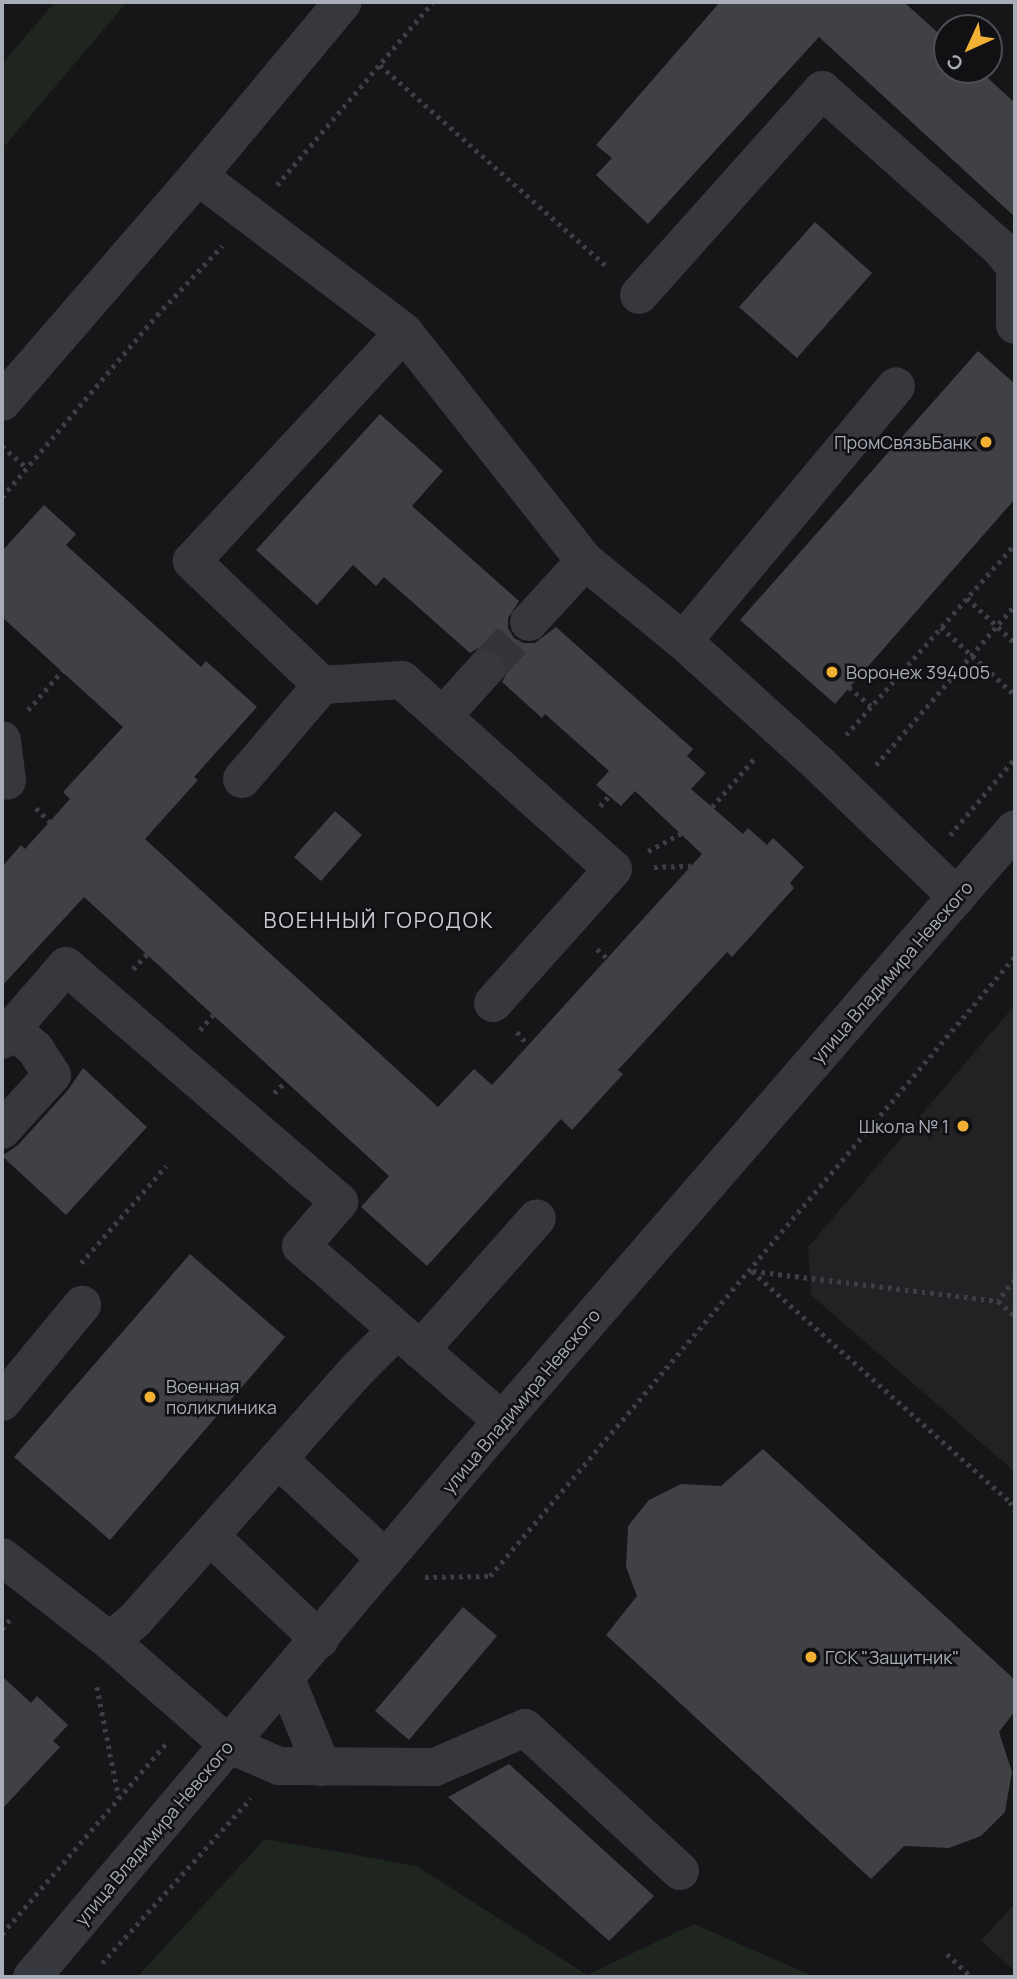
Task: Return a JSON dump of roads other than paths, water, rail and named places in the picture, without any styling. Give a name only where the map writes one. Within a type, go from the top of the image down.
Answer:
[{"type":"street","points":[[2,402],[198,176],[344,2]]},
{"type":"street","points":[[639,295],[822,90],[998,246],[1015,266],[1015,325]]},
{"type":"street","points":[[198,176],[404,332],[585,561],[682,641],[820,765],[957,897]]},
{"type":"street","points":[[322,685],[192,561],[404,332]]},
{"type":"street","points":[[682,641],[896,386]]},
{"type":"street","points":[[529,622],[585,561]]},
{"type":"street","points":[[443,716],[486,668]]},
{"type":"street","points":[[243,779],[322,685],[402,680],[443,716],[613,869],[493,1003]]},
{"type":"street","points":[[2,740],[7,780]]},
{"type":"street","name":"улица Владимира Невского","points":[[32,1977],[228,1744],[320,1640],[502,1421],[1015,829]]},
{"type":"street","points":[[2,1130],[52,1075],[35,1049],[7,1034],[66,966],[339,1202],[301,1246],[502,1421]]},
{"type":"street","points":[[110,1640],[135,1620],[355,1372],[409,1340],[537,1218]]},
{"type":"street","points":[[2,1402],[78,1287]]},
{"type":"street","points":[[278,1459],[386,1559]]},
{"type":"street","points":[[210,1536],[320,1640]]},
{"type":"street","points":[[2,1557],[110,1640],[228,1744],[279,1766],[435,1767],[525,1728],[680,1871]]},
{"type":"street","points":[[286,1679],[322,1767]]},
{"type":"tunnel","points":[[486,668],[529,622]]},
{"type":"place","name":"ПромСвязьБанк","points":[[986,442]]},
{"type":"place","name":"Воронеж 394005","points":[[832,672]]},
{"type":"place","name":"Школа № 1","points":[[963,1126]]},
{"type":"place","name":"Военная поликлиника","points":[[150,1397]]},
{"type":"place","name":"ГСК \"Защитник\"","points":[[811,1657]]},
{"type":"district","name":"ВОЕННЫЙ ГОРОДОК","points":[[379,920]]}]
